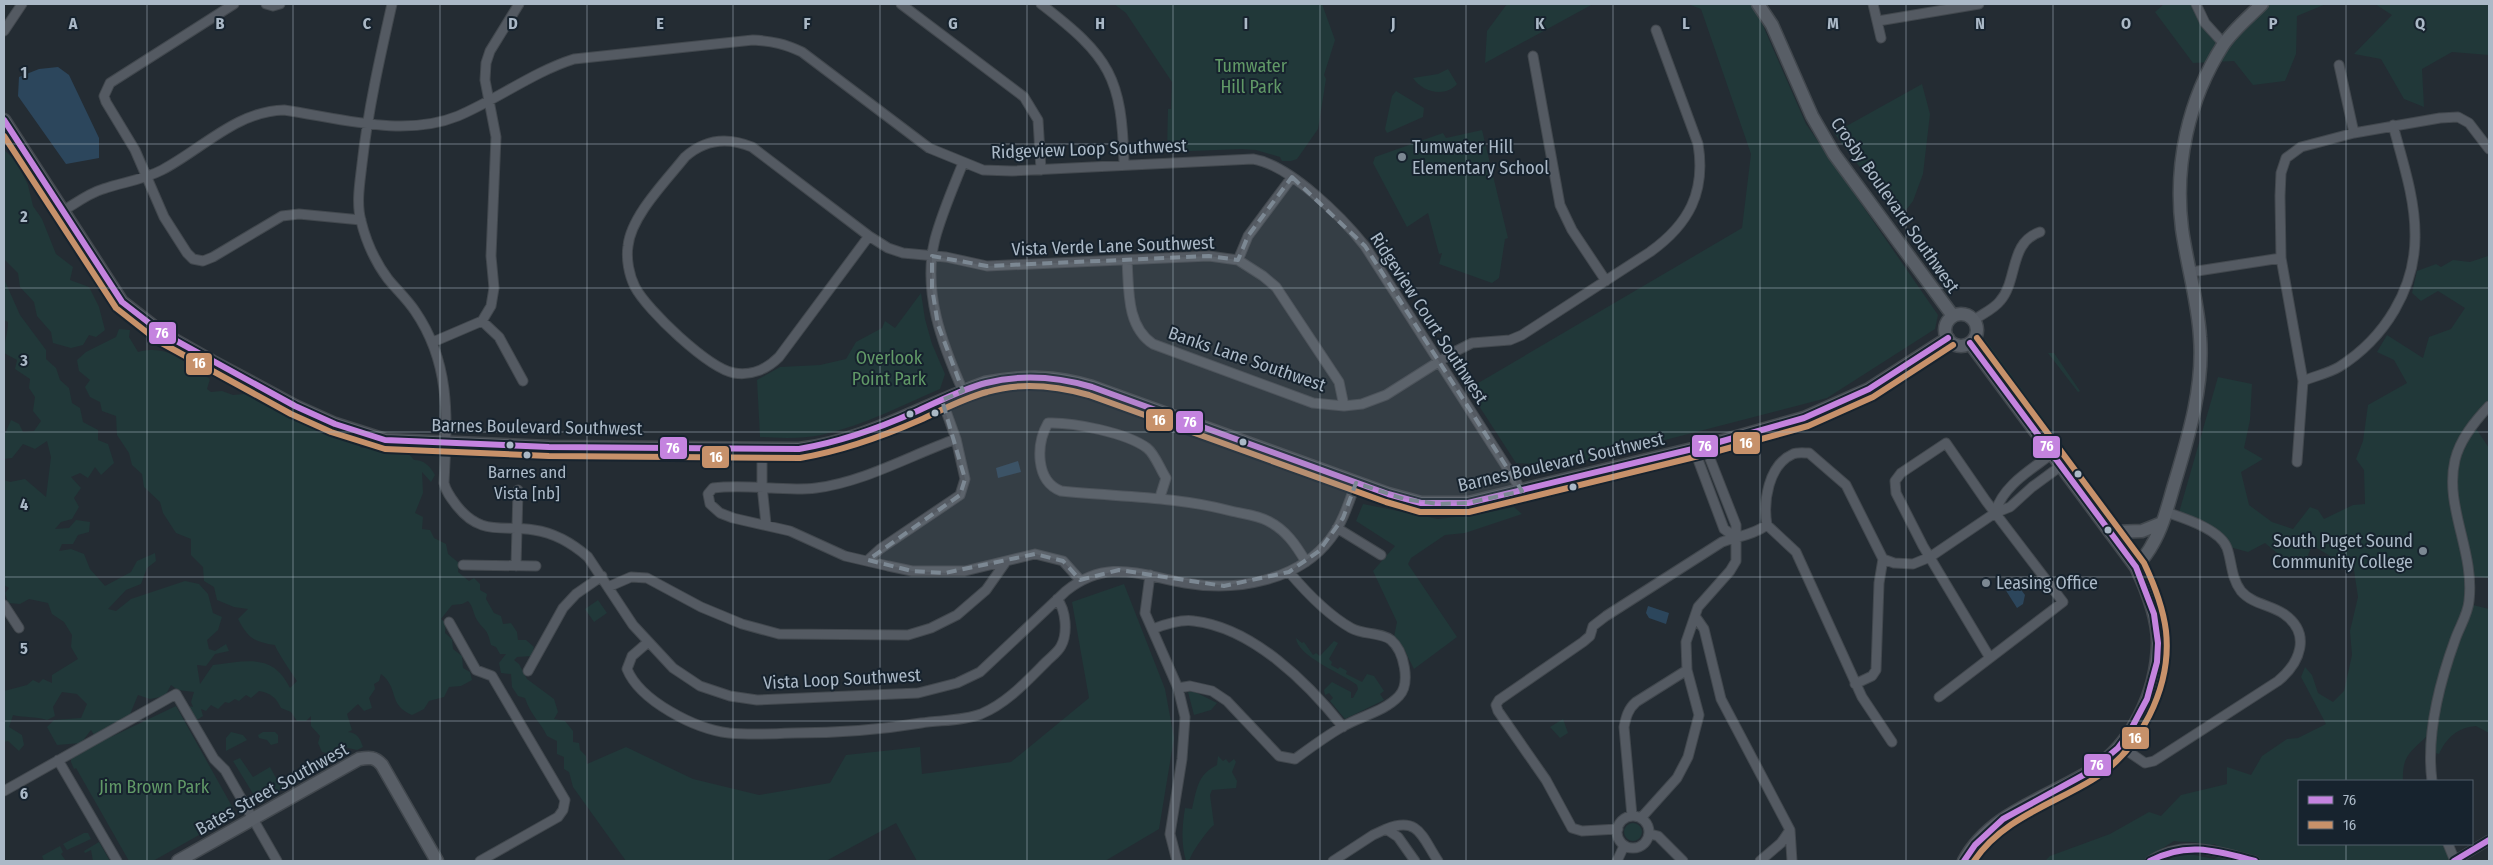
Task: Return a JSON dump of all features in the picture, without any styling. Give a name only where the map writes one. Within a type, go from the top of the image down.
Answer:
[{"type":"street","points":[[4,31],[22,4]]},
{"type":"street","points":[[234,4],[110,83],[106,90],[106,102],[135,150],[164,217],[187,254],[193,260],[203,261],[282,216],[299,214],[360,220]]},
{"type":"street","points":[[266,4],[273,6],[280,4]]},
{"type":"street","name":"Vista Loop Southwest","points":[[392,4],[367,122],[359,194],[360,220],[381,269],[416,312],[432,342],[444,381],[446,444],[444,483],[446,491],[466,518],[473,522],[497,529],[517,529],[547,533],[569,542],[588,557],[648,644],[673,668],[700,686],[730,696],[757,700],[918,693],[957,684],[980,672],[1057,599],[1080,580],[1119,570],[1208,587],[1242,584],[1289,572],[1320,551],[1337,528],[1356,483]]},
{"type":"street","points":[[432,342],[482,321],[491,306],[494,288],[491,248],[496,137],[485,80],[486,63],[490,51],[519,4]]},
{"type":"street","points":[[901,4],[914,8],[1024,96],[1038,120],[1041,170]]},
{"type":"street","points":[[1041,4],[1076,30],[1091,46],[1111,76],[1121,105],[1124,164]]},
{"type":"street","name":"Crosby Boulevard Southwest","points":[[1758,4],[1772,25],[1812,116],[1834,154],[1953,316]]},
{"type":"street","points":[[1873,4],[1881,38]]},
{"type":"street","points":[[1878,21],[1979,4]]},
{"type":"street","points":[[2196,4],[2206,22],[2224,44]]},
{"type":"street","points":[[2136,566],[2152,546],[2164,518],[2194,410],[2201,369],[2201,338],[2182,229],[2180,182],[2182,150],[2198,93],[2224,44],[2262,4]]},
{"type":"street","name":"Banks Lane Southwest","points":[[1127,260],[1132,316],[1138,329],[1148,340],[1313,403],[1344,406],[1379,399],[1439,360],[1472,343],[1510,340],[1522,335],[1663,243],[1686,219],[1698,191],[1700,158],[1698,144],[1656,30]]},
{"type":"street","name":"Ridgeview Loop Southwest","points":[[63,211],[102,189],[146,177],[161,170],[240,121],[267,110],[284,110],[406,126],[430,123],[457,116],[553,66],[574,59],[753,40],[784,44],[802,52],[929,148],[983,170],[1041,170],[1254,158],[1276,166],[1292,177]]},
{"type":"street","points":[[1532,56],[1560,205],[1572,230],[1606,281]]},
{"type":"street","points":[[2339,65],[2354,133]]},
{"type":"street","points":[[2297,462],[2303,381],[2281,258],[2281,173],[2286,158],[2301,147],[2354,133],[2393,125],[2458,117],[2469,123],[2489,149]]},
{"type":"street","name":"Barnes Boulevard Southwest","points":[[4,120],[122,302],[162,333],[295,406],[335,424],[385,440],[446,444],[799,449],[839,442],[963,391],[1008,378],[1041,377],[1074,381],[1404,499],[1438,504],[1468,503],[1699,448],[1804,418],[1869,389],[1948,338]]},
{"type":"street","points":[[2303,381],[2338,368],[2367,345],[2386,324],[2400,301],[2412,271],[2415,233],[2412,206],[2393,125]]},
{"type":"street","name":"Vista Verde Lane Southwest","points":[[869,236],[779,357],[773,363],[754,373],[725,371],[679,336],[640,295],[628,266],[628,246],[634,226],[684,157],[713,141],[739,142],[752,147],[869,236],[888,248],[987,266],[1209,256],[1238,260],[1276,287],[1287,302],[1340,382],[1344,406]]},
{"type":"street","points":[[963,163],[943,214],[932,256],[932,288],[938,325],[963,391]]},
{"type":"street","points":[[1238,260],[1258,221],[1292,177]]},
{"type":"street","name":"Ridgeview Court Southwest","points":[[1292,177],[1354,233],[1439,360],[1522,491]]},
{"type":"street","points":[[1974,320],[2000,302],[2008,286],[2017,255],[2031,235],[2040,232]]},
{"type":"street","points":[[2191,272],[2281,258]]},
{"type":"street","points":[[1962,314],[1974,320],[1977,324],[1976,335],[1970,343],[1959,345],[1948,338],[1946,324],[1953,316],[1962,314]]},
{"type":"street","points":[[482,321],[499,337],[523,381]]},
{"type":"street","points":[[1964,861],[1970,849],[1986,830],[2018,810],[2091,771],[2120,746],[2146,702],[2155,674],[2158,642],[2147,589],[2136,566],[1970,343]]},
{"type":"street","points":[[868,560],[880,548],[960,495],[965,479],[956,439],[942,400]]},
{"type":"street","points":[[2432,780],[2431,741],[2436,710],[2454,641],[2469,604],[2471,576],[2454,502],[2452,480],[2455,458],[2463,439],[2489,406]]},
{"type":"street","points":[[1160,497],[1166,478],[1149,449],[1138,442],[1089,427],[1048,423],[1043,433],[1040,462],[1043,476],[1054,488],[1061,491],[1114,496],[1160,497],[1208,505],[1267,521],[1295,542],[1306,562]]},
{"type":"street","points":[[956,439],[847,481],[816,488],[762,486],[713,488],[708,494],[710,504],[720,512],[734,518],[790,531],[845,556],[912,570],[966,571],[1005,563],[1035,554],[1063,561],[1080,580]]},
{"type":"street","points":[[1938,697],[1990,658],[2063,602],[1946,443],[1901,473],[1895,481],[1896,493],[1930,558],[1990,658]]},
{"type":"street","points":[[1650,834],[1642,846],[1632,849],[1624,846],[1619,840],[1618,829],[1623,820],[1637,817],[1677,778],[1695,736],[1699,715],[1687,670],[1686,642],[1695,616],[1706,595],[1730,571],[1736,561],[1736,525],[1699,448]]},
{"type":"street","points":[[762,449],[762,486],[766,524]]},
{"type":"street","points":[[1855,684],[1872,676],[1876,670],[1879,583],[1883,559],[1846,485],[1809,453],[1793,454],[1775,470],[1766,495],[1767,526],[1796,552],[1855,684],[1892,742]]},
{"type":"street","points":[[1996,513],[1999,499],[2019,478],[2053,453]]},
{"type":"street","points":[[1883,559],[1894,563],[1914,564],[1930,558],[1996,513],[2010,507],[2032,487],[2062,465]]},
{"type":"street","points":[[516,566],[518,490]]},
{"type":"street","points":[[2112,532],[2142,531],[2164,518],[2190,521],[2219,536],[2226,546],[2235,584],[2243,593],[2284,614],[2292,621],[2298,633],[2300,645],[2298,659],[2290,671],[2278,681],[2154,761],[2145,763],[2120,746]]},
{"type":"street","points":[[1618,829],[1582,831],[1572,828],[1546,780],[1498,711],[1496,705],[1499,700],[1583,642],[1590,636],[1593,626],[1606,616],[1710,549],[1735,537],[1749,536],[1767,526]]},
{"type":"street","points":[[1337,528],[1380,555]]},
{"type":"street","points":[[608,587],[631,577],[647,578],[701,607],[742,624],[779,634],[908,635],[931,628],[957,615],[986,590],[1005,563]]},
{"type":"street","points":[[463,565],[536,566]]},
{"type":"street","points":[[1178,688],[1202,688],[1212,691],[1227,701],[1279,756],[1295,759],[1343,726],[1378,710],[1398,697],[1403,691],[1405,678],[1399,651],[1390,640],[1352,629],[1305,590],[1289,572]]},
{"type":"street","points":[[1150,575],[1145,612],[1178,688],[1185,718],[1182,759],[1170,834],[1177,861]]},
{"type":"street","points":[[528,671],[563,608],[576,594],[602,576]]},
{"type":"street","points":[[648,644],[632,656],[627,669],[631,680],[661,705],[681,717],[712,729],[728,733],[757,734],[837,733],[895,728],[982,714],[1020,690],[1061,647],[1065,634],[1064,614],[1062,606],[1057,599]]},
{"type":"street","points":[[4,605],[19,628]]},
{"type":"street","points":[[1695,616],[1704,629],[1721,699],[1790,830],[1792,861]]},
{"type":"street","points":[[1153,629],[1170,623],[1194,620],[1221,628],[1249,641],[1292,671],[1343,726]]},
{"type":"street","points":[[449,622],[476,670],[492,676],[565,800],[563,810],[558,817],[480,861]]},
{"type":"street","points":[[1650,834],[1647,824],[1637,817],[1624,727],[1628,712],[1636,702],[1687,670]]},
{"type":"street","points":[[4,791],[176,694],[214,760],[225,770],[277,861]]},
{"type":"street","name":"Bates Street Southwest","points":[[178,861],[359,759],[375,758],[382,765],[437,861]]},
{"type":"street","points":[[58,760],[117,861]]},
{"type":"street","points":[[1333,861],[1373,834],[1400,824],[1410,826],[1418,831],[1438,861]]},
{"type":"street","points":[[1386,829],[1398,837],[1415,861]]},
{"type":"street","points":[[1760,861],[1781,844],[1790,830]]},
{"type":"street","points":[[1650,834],[1658,836],[1682,861]]},
{"type":"street","points":[[2448,845],[2454,861],[2489,840]]},
{"type":"street","points":[[1617,861],[1624,846]]},
{"type":"street","points":[[2150,861],[2169,851],[2192,847],[2255,861]]},
{"type":"highlighted area","points":[[1292,177],[1365,246],[1522,491],[1468,503],[1438,504],[1404,499],[1356,483],[1343,518],[1319,551],[1289,572],[1224,586],[1119,570],[1080,580],[1063,561],[1035,554],[945,573],[912,571],[868,560],[960,495],[965,479],[942,400],[963,391],[938,325],[932,288],[932,256],[987,266],[1209,256],[1238,260],[1248,236]]},
{"type":"green space","name":"Tumwater Hill Park","points":[[1114,4],[1322,4],[1335,40],[1324,75],[1326,79],[1318,129],[1297,159],[1282,161],[1280,157],[1256,150],[1242,149],[1167,152],[1168,109],[1171,109],[1172,82],[1126,13]]},
{"type":"green space","points":[[1507,4],[1593,4],[1485,63],[1487,31]]},
{"type":"green space","points":[[1688,4],[1754,5],[1806,124],[1938,315],[1935,329],[1827,398],[1549,470],[1537,464],[1516,463],[1468,389],[1742,228],[1751,154],[1701,9]]},
{"type":"green space","points":[[2164,4],[2196,4],[2224,43],[2262,4],[2326,4],[2297,16],[2296,54],[2285,81],[2253,85],[2234,61],[2193,63],[2155,12]]},
{"type":"green space","points":[[2375,4],[2489,4],[2489,55],[2452,52],[2422,69],[2424,107],[2404,99],[2381,59],[2354,54],[2392,15]]},
{"type":"green space","points":[[1448,69],[1457,84],[1446,91],[1434,92],[1428,90],[1413,78],[1438,74]]},
{"type":"green space","points":[[1922,84],[1930,114],[1923,174],[1913,201],[1899,219],[1834,133]]},
{"type":"green space","points":[[1396,91],[1424,108],[1423,117],[1387,133],[1385,129],[1392,96]]},
{"type":"green space","points":[[1482,130],[1508,238],[1505,239],[1499,278],[1492,283],[1439,264],[1442,253],[1439,254],[1428,213],[1407,227],[1373,163],[1375,157],[1443,133],[1446,138]]},
{"type":"green space","points":[[4,150],[16,161],[28,185],[33,206],[42,219],[56,254],[73,267],[70,280],[89,287],[99,307],[105,330],[96,337],[89,335],[83,345],[71,348],[53,343],[51,332],[37,316],[34,302],[20,287],[18,273],[4,259]]},
{"type":"green space","name":"South Puget Sound Community College","points":[[2489,247],[2489,406],[2473,424],[2489,448],[2489,578],[2471,576],[2469,604],[2489,609],[2489,733],[2476,726],[2458,731],[2449,738],[2439,754],[2425,750],[2426,737],[2415,747],[2405,761],[2403,780],[2298,780],[2298,845],[2448,845],[2455,861],[2167,861],[2180,852],[2214,859],[2225,854],[2215,844],[2208,846],[2196,842],[2174,841],[2142,861],[2045,861],[2050,856],[2110,834],[2149,812],[2161,816],[2181,795],[2227,784],[2227,767],[2251,775],[2262,756],[2287,739],[2298,738],[2326,724],[2301,677],[2305,667],[2312,675],[2318,693],[2333,702],[2344,691],[2352,655],[2350,631],[2358,597],[2352,557],[2330,556],[2312,545],[2307,558],[2282,557],[2265,543],[2248,552],[2226,546],[2219,536],[2178,516],[2218,377],[2252,384],[2250,420],[2244,448],[2263,459],[2241,472],[2249,505],[2272,522],[2293,529],[2310,507],[2318,510],[2324,519],[2353,505],[2365,504],[2364,470],[2356,459],[2363,441],[2368,405],[2407,383],[2394,360],[2377,352],[2387,335],[2423,358],[2429,337],[2451,329],[2465,308],[2438,291],[2421,301],[2412,293],[2417,271],[2436,264],[2441,267],[2453,260],[2470,262],[2488,256]]},
{"type":"green space","name":"Jim Brown Park","points":[[4,279],[20,315],[46,350],[46,359],[56,368],[60,380],[69,388],[72,403],[80,408],[83,422],[98,430],[98,440],[108,444],[114,463],[101,475],[95,467],[88,478],[80,473],[71,477],[81,488],[74,498],[79,507],[72,519],[61,522],[55,529],[69,528],[76,520],[90,522],[89,532],[78,535],[73,544],[62,544],[59,551],[71,549],[84,554],[90,569],[105,586],[131,572],[137,561],[155,553],[156,561],[147,568],[141,584],[126,590],[108,609],[116,611],[131,599],[185,581],[199,584],[208,594],[213,613],[222,617],[218,630],[207,640],[209,649],[215,651],[226,644],[229,651],[215,654],[206,666],[197,665],[200,684],[213,665],[248,661],[267,664],[276,669],[290,688],[297,681],[275,645],[252,638],[245,631],[238,619],[248,609],[234,607],[217,600],[214,587],[204,581],[203,567],[191,555],[191,539],[176,533],[163,513],[160,502],[144,487],[142,474],[132,465],[129,453],[117,435],[116,416],[102,411],[100,402],[90,397],[85,387],[90,380],[79,371],[77,360],[86,352],[116,337],[119,329],[130,330],[129,337],[138,352],[159,351],[176,356],[184,361],[210,379],[207,389],[211,392],[222,391],[233,395],[256,393],[285,409],[297,409],[304,416],[310,428],[327,429],[338,436],[352,435],[361,448],[375,447],[389,453],[397,449],[409,454],[414,460],[424,462],[429,466],[435,475],[431,482],[422,472],[423,493],[415,513],[423,517],[422,529],[430,530],[434,538],[446,544],[448,554],[459,563],[458,572],[469,581],[474,578],[480,584],[480,590],[487,594],[486,599],[494,613],[501,616],[503,624],[511,623],[517,632],[518,640],[526,640],[534,647],[532,656],[517,657],[514,660],[519,664],[527,679],[554,699],[558,712],[554,719],[565,721],[573,731],[573,742],[579,743],[580,750],[586,756],[587,764],[626,747],[693,779],[759,795],[830,783],[846,755],[920,747],[922,774],[1011,762],[1089,698],[1072,602],[1124,584],[1165,689],[1174,738],[1159,829],[1105,861],[917,861],[896,823],[826,861],[626,861],[573,787],[569,772],[564,769],[564,757],[557,754],[557,741],[547,736],[525,698],[518,696],[512,687],[511,674],[501,673],[499,663],[506,654],[500,654],[496,647],[491,645],[487,632],[477,620],[468,601],[452,605],[441,619],[446,623],[445,633],[452,639],[453,649],[462,656],[463,668],[470,672],[472,680],[461,686],[449,687],[444,697],[429,701],[424,709],[412,715],[399,706],[390,685],[381,674],[379,681],[374,684],[375,689],[369,698],[372,708],[364,711],[358,704],[347,714],[352,730],[348,732],[358,736],[363,747],[357,750],[339,746],[337,752],[331,754],[322,752],[318,743],[320,736],[311,726],[311,716],[306,721],[297,721],[291,712],[281,708],[275,698],[263,692],[259,691],[251,698],[246,695],[239,701],[235,699],[229,703],[225,702],[218,709],[211,705],[206,711],[201,709],[203,716],[194,722],[188,715],[189,706],[193,707],[191,702],[194,692],[178,690],[171,685],[165,696],[150,699],[138,695],[126,724],[116,724],[111,737],[176,706],[234,810],[231,817],[153,861],[129,861],[71,762],[71,757],[99,743],[91,730],[81,743],[57,745],[47,727],[54,720],[81,718],[87,704],[77,694],[62,692],[53,707],[55,716],[47,720],[13,715],[9,727],[22,735],[24,745],[19,751],[8,741],[4,742],[4,691],[27,685],[33,680],[39,683],[43,679],[52,683],[52,675],[78,659],[71,647],[72,635],[64,622],[52,614],[48,603],[29,599],[20,604],[8,603],[5,593],[9,588],[4,585],[4,480],[10,482],[25,479],[46,497],[51,457],[47,441],[35,449],[23,444],[12,458],[4,459],[4,436],[11,420],[19,424],[23,432],[34,431],[41,421],[33,411],[35,397],[29,388],[30,379],[15,369],[17,360],[4,353],[8,322],[4,320]]},
{"type":"green space","name":"Overlook Point Park","points":[[921,293],[925,319],[932,344],[945,374],[940,389],[867,421],[837,431],[806,437],[760,437],[757,380],[780,367],[820,365],[846,359],[856,342],[882,328],[885,321],[895,328]]},
{"type":"green space","points":[[1985,339],[2071,456],[2063,448],[1985,343]]},
{"type":"green space","points":[[2048,353],[2054,353],[2080,391],[2078,392]]},
{"type":"green space","points":[[1363,504],[1438,519],[1480,514],[1514,507],[1522,514],[1465,533],[1445,535],[1411,558],[1408,564],[1457,637],[1414,669],[1404,649],[1394,637],[1397,622],[1373,571],[1395,546],[1356,521]]},
{"type":"green space","points":[[598,600],[607,613],[594,622],[585,609]]},
{"type":"green space","points":[[1296,638],[1302,643],[1304,642],[1313,655],[1316,653],[1320,656],[1334,641],[1338,643],[1329,659],[1332,662],[1331,665],[1338,669],[1340,667],[1347,671],[1346,674],[1362,682],[1367,674],[1374,676],[1384,691],[1380,694],[1384,700],[1345,719],[1330,701],[1333,698],[1329,693],[1325,695],[1324,690],[1332,682],[1351,692],[1351,698],[1353,698],[1358,689],[1357,685],[1312,658],[1298,645]]},
{"type":"green space","points":[[1193,691],[1217,703],[1211,710],[1194,715],[1188,692]]},
{"type":"green space","points":[[1563,719],[1568,733],[1560,738],[1550,727]]},
{"type":"green space","points":[[231,732],[243,735],[247,740],[226,751],[226,738]]},
{"type":"green space","points":[[263,732],[275,732],[278,735],[278,743],[271,745],[267,740],[259,738],[258,735]]},
{"type":"green space","points":[[1218,756],[1223,761],[1226,759],[1229,763],[1234,759],[1236,762],[1232,772],[1237,781],[1236,788],[1212,790],[1210,795],[1214,825],[1200,841],[1190,859],[1186,861],[1182,835],[1185,808],[1192,809],[1199,783],[1205,773],[1217,765]]},
{"type":"green space","points":[[240,758],[253,777],[270,767],[276,778],[281,778],[286,787],[262,800],[257,800],[233,761]]},
{"type":"green space","points":[[1633,823],[1639,826],[1642,832],[1639,838],[1633,841],[1627,838],[1624,832],[1627,826]]},
{"type":"green space","points":[[84,833],[88,833],[91,839],[67,850],[63,844]]},
{"type":"green space","points":[[99,842],[110,861],[93,861],[91,850],[85,853],[84,851]]},
{"type":"green space","points":[[60,846],[63,852],[61,854],[66,861],[44,861],[42,856]]},
{"type":"water","points":[[58,67],[69,75],[99,138],[99,158],[66,164],[18,96],[19,77],[39,69]]},
{"type":"water","points":[[1018,461],[1021,472],[998,478],[996,468]]},
{"type":"water","points":[[2010,586],[2019,587],[2025,595],[2023,604],[2017,608],[2005,589]]},
{"type":"water","points":[[1648,606],[1669,613],[1666,624],[1649,618],[1646,613]]},
{"type":"transit line","name":"76","points":[[4,120],[122,302],[162,333],[295,406],[335,424],[385,440],[549,447],[799,449],[844,439],[901,418],[977,386],[1013,378],[1039,378],[1066,381],[1092,387],[1388,494],[1421,503],[1468,503],[1705,446],[1804,418],[1869,389],[1948,338]]},
{"type":"transit line","name":"16","points":[[4,136],[116,308],[158,341],[291,414],[331,432],[385,449],[549,456],[800,458],[831,452],[876,438],[978,395],[1012,387],[1038,386],[1064,389],[1089,395],[1386,502],[1420,512],[1469,512],[1707,454],[1808,426],[1873,397],[1953,345]]},
{"type":"transit line","name":"16","points":[[1974,861],[1985,846],[1998,834],[2028,814],[2092,780],[2109,768],[2125,752],[2138,735],[2158,695],[2164,674],[2167,652],[2163,613],[2155,587],[2144,563],[1977,338]]},
{"type":"transit line","name":"76","points":[[1964,861],[1975,845],[2003,819],[2089,772],[2118,748],[2129,733],[2147,699],[2157,662],[2158,643],[2154,614],[2136,567],[1970,343]]},
{"type":"transit line","name":"76","points":[[2454,861],[2489,840]]},
{"type":"transit line","name":"76","points":[[2150,861],[2177,851],[2189,850],[2215,851],[2255,861]]},
{"type":"place","name":"Tumwater Hill Elementary School","points":[[1402,157]]},
{"type":"place","name":"Barnes and Vista [nb]","points":[[527,455]]},
{"type":"place","name":"South Puget Sound Community College","points":[[2423,551]]},
{"type":"place","name":"Leasing Office","points":[[1986,583]]}]
